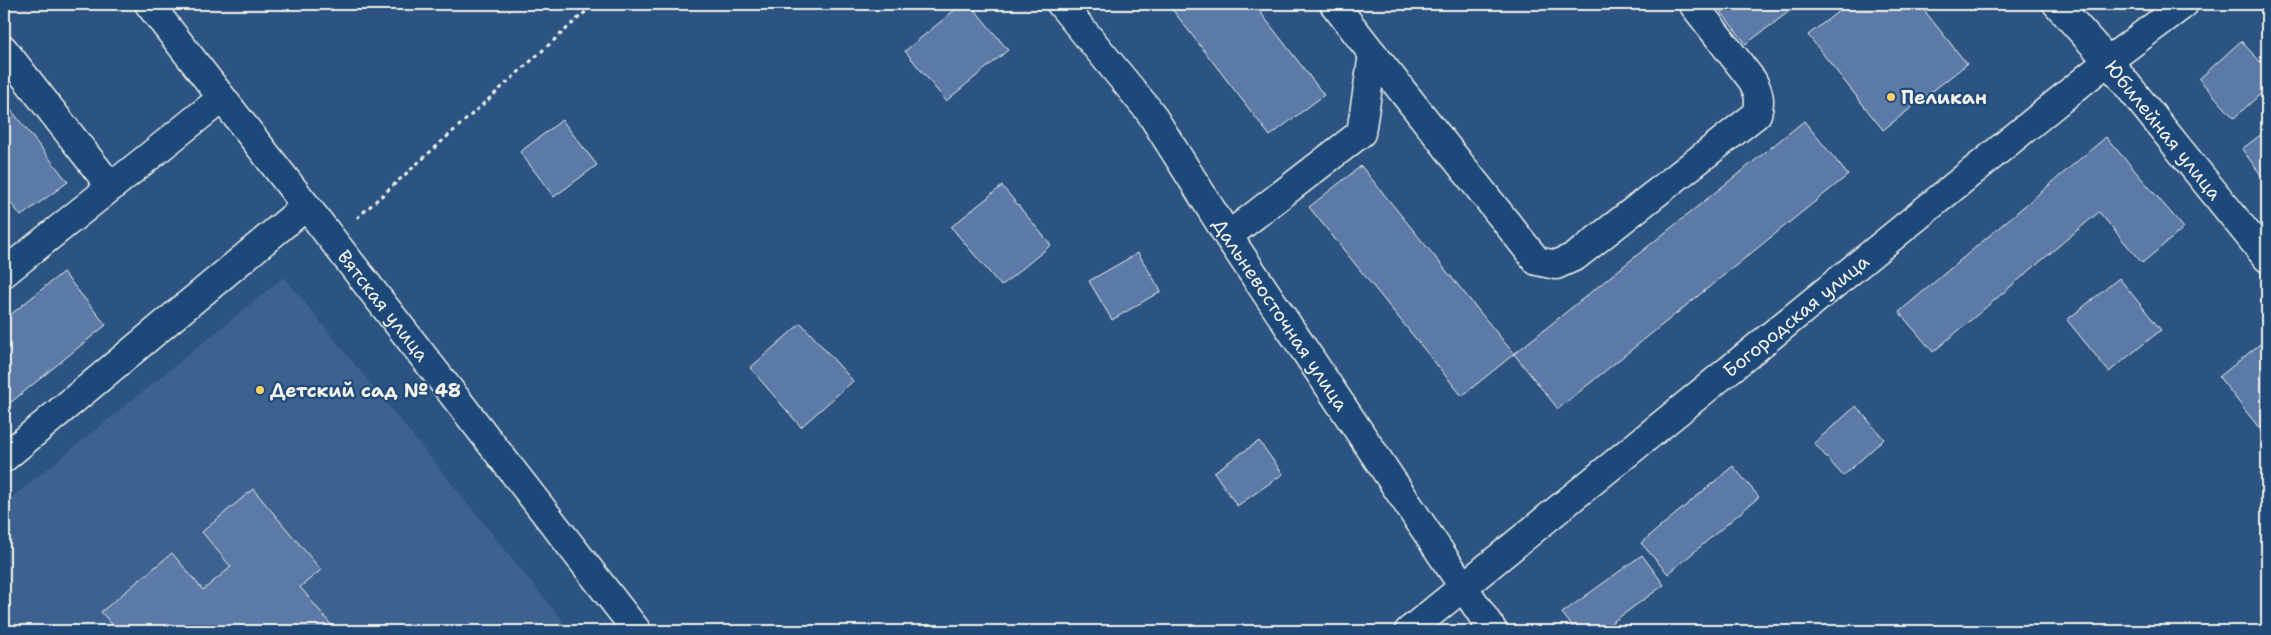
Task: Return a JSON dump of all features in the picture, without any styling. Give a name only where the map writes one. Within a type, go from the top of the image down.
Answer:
[{"type":"street","name":"Вятская улица","points":[[149,4],[637,631]]},
{"type":"street","name":"Дальневосточная улица","points":[[1062,4],[1150,112],[1228,236],[1493,631]]},
{"type":"street","points":[[1334,4],[1537,261],[1556,265],[1576,256],[1757,114],[1760,104],[1758,92],[1752,80],[1693,4]]},
{"type":"street","name":"Юбилейная улица","points":[[2057,4],[2108,61],[2267,258]]},
{"type":"street","name":"Богородская улица","points":[[1409,631],[2108,61],[2184,4]]},
{"type":"street","points":[[4,50],[111,186]]},
{"type":"street","points":[[1228,236],[1361,133],[1373,54]]},
{"type":"street","points":[[4,273],[222,98]]},
{"type":"street","points":[[4,458],[306,206]]},
{"type":"path","points":[[332,240],[594,4]]},
{"type":"shaded area","name":"Детский сад № 48","points":[[284,277],[571,631],[4,631],[4,504]]},
{"type":"building","points":[[962,4],[970,4],[1008,50],[946,101],[905,51]]},
{"type":"building","points":[[1168,4],[1254,4],[1324,95],[1270,136]]},
{"type":"building","points":[[1715,4],[1799,4],[1746,44]]},
{"type":"building","name":"Пеликан","points":[[1848,4],[1919,4],[1967,64],[1883,130],[1808,35]]},
{"type":"building","points":[[2241,41],[2267,69],[2267,88],[2234,118],[2199,79]]},
{"type":"building","points":[[4,101],[68,182],[21,216],[4,194]]},
{"type":"building","points":[[562,120],[597,165],[554,197],[520,152]]},
{"type":"building","points":[[1804,121],[1848,175],[1558,409],[1514,354]]},
{"type":"building","points":[[2267,130],[2267,181],[2266,182],[2242,149]]},
{"type":"building","points":[[2106,137],[2184,228],[2142,263],[2099,212],[1933,352],[1899,312]]},
{"type":"building","points":[[1361,166],[1514,354],[1462,396],[1309,207]]},
{"type":"building","points":[[1002,186],[1051,245],[1001,286],[951,227]]},
{"type":"building","points":[[1138,253],[1161,291],[1112,320],[1089,281]]},
{"type":"building","points":[[63,272],[106,325],[4,408],[4,320]]},
{"type":"building","points":[[2119,278],[2161,330],[2109,372],[2067,320]]},
{"type":"building","points":[[801,323],[853,381],[801,427],[750,368]]},
{"type":"building","points":[[2260,344],[2267,353],[2267,438],[2219,377]]},
{"type":"building","points":[[1856,406],[1884,439],[1843,476],[1814,443]]},
{"type":"building","points":[[1259,441],[1283,474],[1237,506],[1214,472]]},
{"type":"building","points":[[1733,466],[1759,497],[1668,574],[1641,543]]},
{"type":"building","points":[[253,489],[321,570],[300,587],[333,627],[327,631],[118,631],[101,612],[172,553],[203,590],[231,567],[202,532]]},
{"type":"building","points":[[1642,555],[1664,585],[1600,631],[1576,631],[1562,613]]},
{"type":"place","name":"Пеликан","points":[[1891,97]]},
{"type":"place","name":"Детский сад № 48","points":[[260,390]]}]
